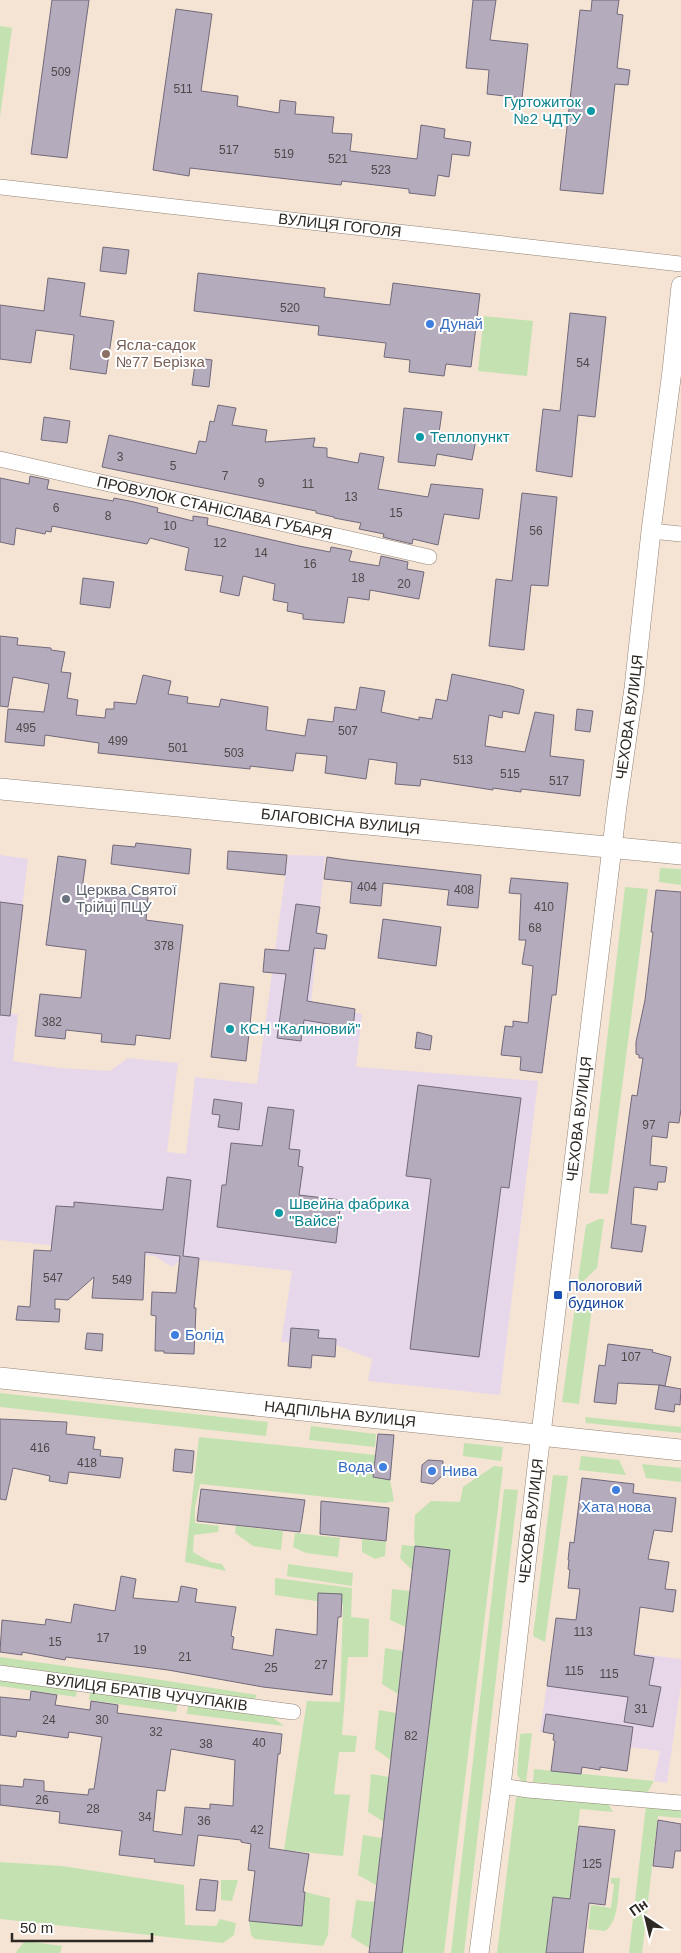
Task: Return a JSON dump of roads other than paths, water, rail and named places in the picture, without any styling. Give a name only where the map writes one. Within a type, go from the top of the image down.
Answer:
[{"type":"main road","name":"БЛАГОВІСНА ВУЛИЦЯ","points":[[0,789],[681,854]]},
{"type":"main road","name":"НАДПІЛЬНА ВУЛИЦЯ","points":[[0,1378],[681,1450]]},
{"type":"street","name":"ВУЛИЦЯ ГОГОЛЯ","points":[[0,187],[681,264]]},
{"type":"street","name":"ЧЕХОВА ВУЛИЦЯ","points":[[479,1953],[501,1786],[541,1436],[612,846],[634,688],[681,286]]},
{"type":"street","name":"ПРОВУЛОК СТАНІСЛАВА ГУБАРЯ","points":[[0,459],[429,557]]},
{"type":"street","points":[[651,530],[681,534]]},
{"type":"street","name":"ВУЛИЦЯ БРАТІВ ЧУЧУПАКІВ","points":[[0,1673],[293,1712]]},
{"type":"street","points":[[501,1786],[528,1790],[681,1802]]},
{"type":"place","name":"Гуртожиток №2 ЧДТУ","points":[[591,111]]},
{"type":"place","name":"Дунай","points":[[430,324]]},
{"type":"place","name":"Ясла-садок №77 Берізка","points":[[106,354]]},
{"type":"place","name":"Теплопункт","points":[[420,437]]},
{"type":"place","name":"Церква Святої Трійці ПЦУ","points":[[66,899]]},
{"type":"place","name":"КСН \"Калиновий\"","points":[[230,1029]]},
{"type":"place","name":"Швейна фабрика \"Вайсе\"","points":[[279,1213]]},
{"type":"place","name":"Пологовий будинок","points":[[558,1295]]},
{"type":"place","name":"Болід","points":[[175,1335]]},
{"type":"place","name":"Вода","points":[[383,1467]]},
{"type":"place","name":"Нива","points":[[432,1471]]},
{"type":"place","name":"Хата нова","points":[[616,1490]]}]
